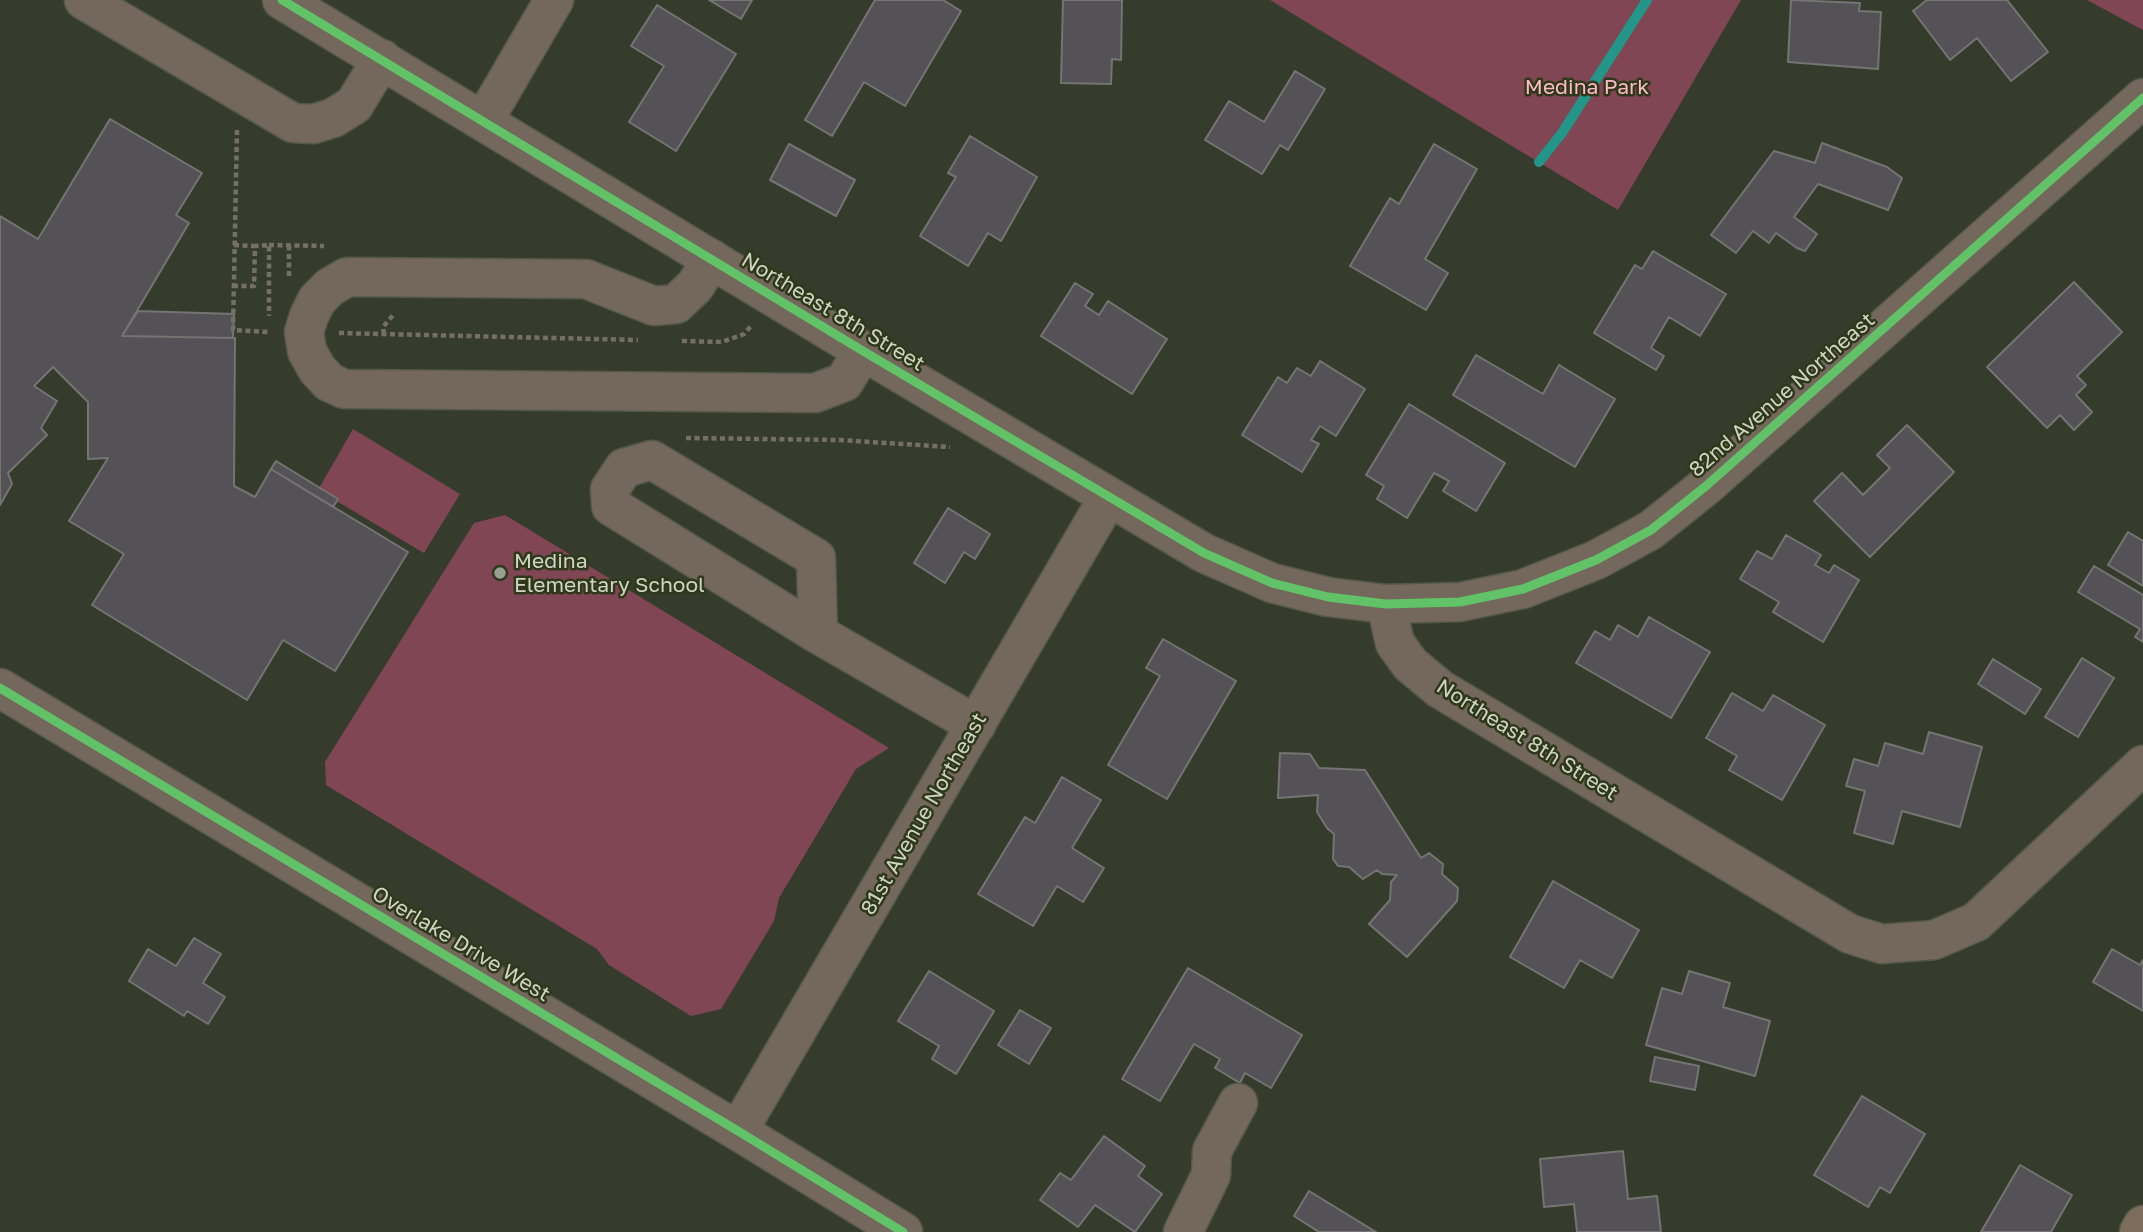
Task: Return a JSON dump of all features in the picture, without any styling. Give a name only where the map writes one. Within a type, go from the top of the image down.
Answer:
[{"type":"main road","points":[[2139,1232],[2143,1225]]},
{"type":"street","points":[[84,0],[293,123],[313,124],[333,118],[354,105],[382,60]]},
{"type":"street","name":"Northeast 8th Street","points":[[282,0],[1108,498],[1204,553],[1272,583],[1328,597],[1386,604],[1395,643],[1410,664],[1440,689],[1850,934],[1882,944],[1934,940],[1976,922],[2143,765]]},
{"type":"street","points":[[484,120],[554,0]]},
{"type":"street","name":"82nd Avenue Northeast","points":[[1386,604],[1460,602],[1523,589],[1596,560],[1651,530],[1706,486],[2143,99]]},
{"type":"street","points":[[712,259],[695,286],[676,304],[654,306],[586,279],[347,277],[330,287],[317,300],[304,332],[307,351],[317,369],[329,382],[344,389],[815,393],[844,382],[863,351]]},
{"type":"street","points":[[818,634],[816,558],[652,460],[624,468],[610,489],[611,506],[818,634],[976,725]]},
{"type":"street","name":"81st Avenue Northeast","points":[[738,1131],[1108,498]]},
{"type":"street","name":"Overlake Drive West","points":[[0,688],[902,1232]]},
{"type":"street","points":[[1183,1232],[1211,1175],[1212,1151],[1238,1103]]},
{"type":"path","points":[[237,119],[233,330],[266,332],[269,245]]},
{"type":"path","points":[[234,245],[287,246],[288,278]]},
{"type":"path","points":[[233,286],[254,286],[255,246]]},
{"type":"path","points":[[269,289],[279,289]]},
{"type":"path","points":[[681,341],[722,342],[744,334],[754,321]]},
{"type":"path","points":[[383,327],[384,334]]},
{"type":"path","points":[[333,333],[641,340]]},
{"type":"path","points":[[675,438],[839,440],[962,447]]},
{"type":"green space","name":"Medina Park","points":[[1270,0],[1741,0],[1618,210]]},
{"type":"green space","points":[[2087,0],[2143,0],[2143,30]]},
{"type":"green space","points":[[353,429],[460,494],[424,553],[318,490]]},
{"type":"green space","points":[[505,515],[889,748],[856,769],[779,898],[774,921],[721,1009],[691,1016],[609,965],[597,949],[326,785],[325,762],[474,523]]},
{"type":"building","points":[[709,0],[752,0],[741,19]]},
{"type":"building","points":[[875,0],[943,0],[961,11],[905,106],[864,82],[832,136],[805,120]]},
{"type":"building","points":[[1063,0],[1122,0],[1121,60],[1112,59],[1111,84],[1061,83]]},
{"type":"building","points":[[1791,0],[1860,3],[1859,11],[1881,12],[1878,69],[1788,62]]},
{"type":"building","points":[[1927,0],[2007,0],[2048,52],[2011,81],[1977,38],[1950,60],[1913,11]]},
{"type":"building","points":[[657,5],[736,54],[676,151],[629,122],[664,66],[631,46]]},
{"type":"building","points":[[1295,71],[1325,89],[1288,150],[1280,145],[1262,174],[1205,140],[1229,101],[1264,122]]},
{"type":"building","points":[[110,119],[202,173],[176,215],[189,223],[122,336],[235,338],[234,486],[255,497],[271,469],[408,552],[335,671],[283,640],[247,700],[92,605],[124,554],[69,521],[108,458],[88,459],[88,402],[53,367],[34,386],[57,401],[41,428],[47,435],[8,473],[12,484],[0,505],[0,216],[38,239]]},
{"type":"building","points":[[970,136],[1037,177],[1001,241],[988,233],[968,266],[920,236],[956,177],[948,173]]},
{"type":"building","points":[[1822,143],[1887,167],[1902,178],[1888,210],[1818,184],[1794,217],[1817,234],[1805,251],[1776,233],[1769,243],[1753,231],[1736,253],[1711,235],[1774,151],[1815,163]]},
{"type":"building","points":[[789,144],[855,180],[836,216],[770,180]]},
{"type":"building","points":[[1434,144],[1477,169],[1425,259],[1448,273],[1426,310],[1350,266],[1390,198],[1399,204]]},
{"type":"building","points":[[1653,251],[1726,294],[1700,336],[1669,317],[1651,348],[1664,356],[1656,370],[1594,333],[1635,265],[1642,269]]},
{"type":"building","points":[[2074,282],[2122,332],[2077,376],[2086,385],[2076,395],[2092,412],[2074,430],[2060,415],[2047,428],[1987,367]]},
{"type":"building","points":[[1075,283],[1093,294],[1085,306],[1099,315],[1108,301],[1167,339],[1132,394],[1041,336]]},
{"type":"building","points":[[138,311],[234,314],[233,338],[122,336]]},
{"type":"building","points":[[1476,355],[1543,394],[1559,365],[1615,399],[1575,467],[1453,395]]},
{"type":"building","points":[[1320,361],[1365,389],[1336,436],[1320,426],[1311,440],[1319,444],[1302,472],[1242,435],[1278,377],[1287,383],[1297,368],[1311,376]]},
{"type":"building","points":[[1409,404],[1505,463],[1476,511],[1443,491],[1449,481],[1434,473],[1407,518],[1377,499],[1384,486],[1366,475]]},
{"type":"building","points":[[1907,425],[1954,472],[1870,557],[1814,501],[1842,473],[1863,495],[1890,468],[1877,455]]},
{"type":"building","points":[[276,461],[338,499],[333,507],[271,469]]},
{"type":"building","points":[[948,508],[990,534],[975,559],[964,552],[945,583],[914,563]]},
{"type":"building","points":[[2128,532],[2143,541],[2143,586],[2108,565]]},
{"type":"building","points":[[1786,535],[1821,555],[1815,565],[1829,573],[1834,565],[1859,580],[1823,642],[1773,612],[1779,602],[1740,579],[1757,551],[1772,559]]},
{"type":"building","points":[[2094,566],[2143,595],[2143,642],[2135,637],[2140,629],[2078,592]]},
{"type":"building","points":[[1649,617],[1710,652],[1671,718],[1576,663],[1595,631],[1610,640],[1618,625],[1638,637]]},
{"type":"building","points":[[1163,639],[1236,681],[1167,799],[1108,765],[1160,676],[1146,668]]},
{"type":"building","points":[[2082,658],[2114,678],[2078,737],[2045,717]]},
{"type":"building","points":[[1993,659],[2041,689],[2025,714],[1978,684]]},
{"type":"building","points":[[1732,693],[1763,711],[1773,695],[1825,725],[1782,800],[1729,770],[1737,756],[1706,738]]},
{"type":"building","points":[[1929,732],[1982,747],[1960,827],[1902,811],[1893,844],[1854,833],[1865,791],[1846,786],[1854,759],[1878,766],[1885,743],[1923,754]]},
{"type":"building","points":[[1280,753],[1310,754],[1319,768],[1365,770],[1421,858],[1429,853],[1443,864],[1442,874],[1458,888],[1457,901],[1407,957],[1369,924],[1390,900],[1391,882],[1397,875],[1382,874],[1377,870],[1363,879],[1349,867],[1338,866],[1333,859],[1334,834],[1317,812],[1318,795],[1278,798]]},
{"type":"building","points":[[1062,777],[1101,800],[1072,848],[1104,868],[1083,902],[1057,886],[1033,926],[978,894],[1025,817],[1035,823]]},
{"type":"building","points":[[1553,881],[1639,930],[1612,978],[1580,960],[1564,988],[1510,957]]},
{"type":"building","points":[[194,938],[221,954],[203,983],[225,997],[208,1024],[187,1011],[184,1016],[129,981],[148,949],[176,966]]},
{"type":"building","points":[[2112,949],[2140,965],[2143,960],[2143,1011],[2093,982]]},
{"type":"building","points":[[1188,968],[1302,1035],[1271,1088],[1245,1073],[1240,1083],[1215,1068],[1220,1059],[1194,1044],[1160,1101],[1122,1079]]},
{"type":"building","points":[[929,971],[994,1011],[956,1074],[932,1059],[939,1046],[898,1021]]},
{"type":"building","points":[[1689,971],[1730,983],[1723,1007],[1770,1021],[1755,1076],[1646,1045],[1662,988],[1682,994]]},
{"type":"building","points":[[1020,1010],[1051,1028],[1029,1064],[998,1045]]},
{"type":"building","points":[[1655,1057],[1699,1066],[1695,1090],[1650,1081]]},
{"type":"building","points":[[1862,1096],[1925,1134],[1890,1193],[1880,1187],[1868,1207],[1814,1175]]},
{"type":"building","points":[[1104,1136],[1145,1166],[1138,1176],[1162,1194],[1135,1232],[1095,1205],[1078,1227],[1040,1200],[1060,1173],[1071,1180]]},
{"type":"building","points":[[1623,1151],[1628,1199],[1657,1196],[1661,1232],[1577,1232],[1574,1204],[1544,1207],[1540,1159]]},
{"type":"building","points":[[2020,1165],[2072,1195],[2051,1232],[1981,1232]]},
{"type":"building","points":[[1309,1191],[1376,1232],[1319,1232],[1294,1216]]},
{"type":"waterway","points":[[1539,162],[1562,133],[1647,0]]},
{"type":"cycle path","points":[[282,0],[863,351],[1204,553],[1272,583],[1328,597],[1386,604],[1460,602],[1523,589],[1596,560],[1651,530],[1706,486],[2143,98]]},
{"type":"cycle path","points":[[0,688],[903,1232]]},
{"type":"place","name":"Medina Elementary School","points":[[500,573]]}]
